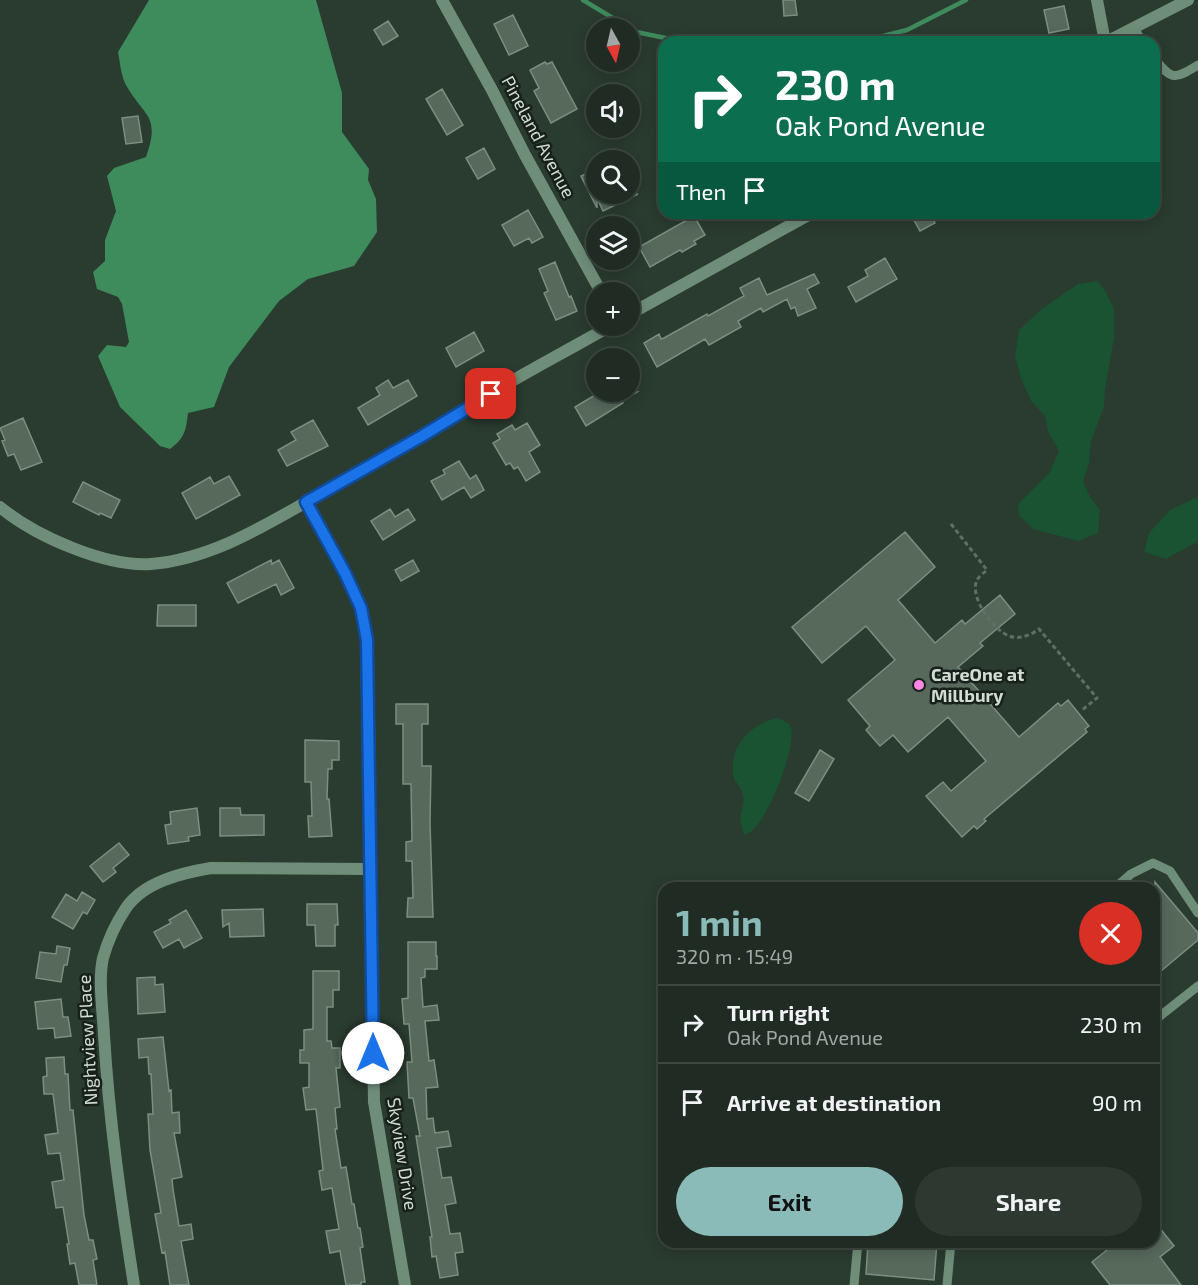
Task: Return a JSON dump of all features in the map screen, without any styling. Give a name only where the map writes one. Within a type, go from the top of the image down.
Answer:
[{"type":"street","name":"Pineland Avenue","points":[[442,0],[595,282]]},
{"type":"street","points":[[1097,0],[1104,36]]},
{"type":"street","points":[[1117,36],[1188,0]]},
{"type":"street","points":[[640,308],[801,219]]},
{"type":"street","points":[[0,507],[17,521],[64,545],[105,558],[137,564],[196,555],[217,548],[306,502],[593,336]]},
{"type":"street","name":"Skyview Drive","points":[[306,502],[345,573],[361,608],[367,640],[374,1102],[405,1285]]},
{"type":"street","name":"Nightview Place","points":[[134,1285],[118,1189],[107,1085],[102,993],[103,959],[114,929],[127,906],[142,892],[167,879],[187,872],[211,868],[370,869]]},
{"type":"lane","points":[[1134,27],[1139,36]]},
{"type":"lane","points":[[1160,65],[1166,73],[1180,76],[1198,65]]},
{"type":"lane","points":[[1122,882],[1131,874],[1153,863],[1170,871],[1198,913]]},
{"type":"lane","points":[[1160,1016],[1198,986]]},
{"type":"lane","points":[[854,1285],[857,1248]]},
{"type":"lane","points":[[947,1285],[950,1248]]},
{"type":"path","points":[[951,524],[987,570],[977,579],[975,595],[979,606],[1002,632],[1010,637],[1022,638],[1039,629],[1097,698],[1082,710]]},
{"type":"shaded area","points":[[149,0],[316,0],[342,93],[342,132],[369,169],[368,180],[376,199],[377,232],[354,266],[308,279],[279,301],[229,367],[214,407],[188,413],[184,433],[170,449],[160,446],[120,407],[98,356],[107,345],[126,347],[129,342],[122,304],[118,297],[97,289],[93,272],[105,261],[105,240],[116,211],[107,176],[114,168],[146,157],[150,143],[151,124],[124,81],[118,52]]},
{"type":"shaded area","points":[[1098,281],[1114,309],[1114,338],[1104,407],[1091,441],[1089,464],[1083,481],[1090,497],[1100,510],[1098,533],[1078,541],[1033,529],[1019,515],[1018,504],[1050,472],[1059,451],[1048,431],[1045,416],[1031,401],[1015,357],[1019,330],[1043,308],[1078,284]]},
{"type":"shaded area","points":[[1198,497],[1198,541],[1166,559],[1144,552],[1149,533],[1170,510]]},
{"type":"shaded area","points":[[777,718],[789,724],[791,728],[792,738],[789,752],[770,804],[753,830],[745,835],[740,822],[743,795],[733,774],[735,754],[738,746],[750,731],[758,725]]},
{"type":"building","points":[[783,0],[795,0],[797,15],[784,16]]},
{"type":"building","points":[[1064,6],[1069,29],[1049,33],[1044,10]]},
{"type":"building","points":[[513,15],[528,46],[509,55],[494,24]]},
{"type":"building","points":[[388,21],[398,36],[383,45],[374,30]]},
{"type":"building","points":[[545,62],[547,64],[552,62],[577,109],[551,123],[534,91],[539,88],[530,70]]},
{"type":"building","points":[[442,89],[463,125],[447,135],[426,99]]},
{"type":"building","points":[[138,116],[142,142],[126,144],[122,118]]},
{"type":"building","points":[[484,148],[495,169],[478,179],[466,158]]},
{"type":"building","points":[[586,174],[586,186],[581,176]]},
{"type":"building","points":[[600,204],[617,204],[603,211]]},
{"type":"building","points":[[528,210],[543,237],[532,243],[529,238],[514,246],[502,225]]},
{"type":"building","points":[[689,219],[696,219],[705,235],[694,241],[696,244],[650,267],[640,246]]},
{"type":"building","points":[[913,219],[933,219],[935,223],[920,231]]},
{"type":"building","points":[[885,258],[897,279],[856,302],[848,287],[868,276],[865,270]]},
{"type":"building","points":[[555,262],[577,311],[556,320],[544,293],[548,291],[539,269]]},
{"type":"building","points":[[814,274],[819,283],[807,289],[816,308],[798,316],[795,307],[791,309],[787,299],[763,312],[761,308],[738,321],[741,327],[709,345],[705,339],[657,367],[644,343],[659,334],[661,339],[664,338],[744,296],[740,288],[759,278],[767,295]]},
{"type":"building","points":[[474,332],[484,351],[456,367],[446,348]]},
{"type":"building","points":[[388,380],[393,388],[408,380],[417,396],[368,425],[358,408],[380,395],[376,388]]},
{"type":"building","points":[[586,400],[623,403],[586,426],[575,407]]},
{"type":"building","points":[[23,418],[42,462],[21,470],[14,454],[8,456],[0,428]]},
{"type":"building","points":[[313,420],[328,446],[287,466],[278,450],[296,440],[291,432]]},
{"type":"building","points":[[527,423],[540,445],[529,452],[540,472],[526,481],[518,467],[514,469],[510,463],[506,465],[493,443],[500,439],[497,434],[512,425],[515,430]]},
{"type":"building","points":[[459,461],[470,479],[476,475],[484,490],[471,498],[464,487],[442,500],[431,481],[445,474],[443,470]]},
{"type":"building","points":[[229,476],[240,495],[196,519],[182,493],[210,477],[214,484]]},
{"type":"building","points":[[83,482],[120,500],[111,518],[100,513],[99,515],[73,502]]},
{"type":"building","points":[[390,509],[395,517],[408,509],[415,520],[383,540],[371,521]]},
{"type":"building","name":"CareOne at Millbury","points":[[905,532],[935,567],[898,600],[935,643],[962,620],[965,624],[1000,595],[1015,614],[980,643],[983,646],[958,667],[1019,737],[1058,703],[1061,706],[1068,700],[1089,726],[1085,729],[1087,732],[984,819],[986,821],[977,829],[974,826],[962,837],[926,796],[943,782],[951,791],[986,761],[948,717],[908,752],[893,735],[880,746],[866,730],[870,726],[848,700],[895,660],[866,626],[822,663],[792,627]]},
{"type":"building","points":[[271,560],[272,564],[279,560],[294,588],[281,595],[276,584],[238,603],[227,583]]},
{"type":"building","points":[[413,560],[419,571],[401,581],[395,570]]},
{"type":"building","points":[[158,605],[196,605],[196,626],[157,626]]},
{"type":"building","points":[[396,704],[428,704],[428,724],[422,724],[422,766],[431,766],[433,917],[407,917],[408,898],[413,898],[412,861],[406,861],[406,842],[412,841],[411,784],[403,784],[403,724],[396,724]]},
{"type":"building","points":[[305,740],[339,741],[339,760],[332,760],[332,769],[328,769],[327,799],[329,799],[332,836],[309,837],[308,816],[312,816],[311,782],[305,782]]},
{"type":"building","points":[[820,750],[834,759],[809,801],[795,793]]},
{"type":"building","points":[[197,808],[200,835],[188,837],[189,841],[168,844],[165,825],[171,824],[170,812]]},
{"type":"building","points":[[220,808],[240,808],[241,815],[264,815],[264,835],[220,836]]},
{"type":"building","points":[[119,843],[129,855],[113,868],[116,872],[103,882],[90,866]]},
{"type":"building","points":[[1160,888],[1198,933],[1198,940],[1160,972]]},
{"type":"building","points":[[82,892],[95,900],[87,914],[83,912],[73,929],[52,917],[66,894],[77,901]]},
{"type":"building","points":[[307,904],[337,904],[338,925],[335,925],[335,946],[316,946],[315,925],[307,925]]},
{"type":"building","points":[[263,909],[264,936],[230,937],[229,923],[223,927],[222,910]]},
{"type":"building","points":[[186,910],[202,938],[184,948],[179,939],[163,948],[154,932],[171,923],[169,920]]},
{"type":"building","points":[[408,942],[436,942],[437,969],[425,969],[425,977],[421,978],[423,1007],[437,1005],[439,1020],[425,1021],[429,1061],[434,1060],[438,1087],[426,1088],[427,1119],[433,1118],[435,1133],[448,1131],[451,1146],[437,1148],[442,1178],[451,1177],[456,1203],[445,1205],[450,1234],[460,1233],[463,1252],[455,1253],[458,1275],[440,1278],[436,1256],[432,1257],[430,1237],[432,1237],[416,1136],[420,1136],[413,1098],[409,1098],[407,1062],[412,1062],[409,1024],[404,1024],[402,999],[408,998]]},
{"type":"building","points":[[57,946],[70,948],[61,982],[36,978],[40,952],[56,954]]},
{"type":"building","points":[[313,971],[339,971],[339,990],[333,990],[333,1007],[327,1007],[327,1041],[331,1041],[332,1048],[340,1048],[340,1068],[336,1068],[340,1107],[335,1108],[337,1129],[335,1129],[341,1168],[346,1167],[352,1204],[354,1204],[358,1228],[360,1228],[363,1247],[360,1248],[365,1282],[361,1282],[361,1285],[346,1285],[340,1251],[330,1253],[326,1231],[339,1229],[332,1188],[322,1190],[319,1171],[323,1170],[316,1109],[306,1110],[303,1088],[309,1087],[309,1063],[300,1063],[300,1050],[304,1050],[304,1030],[313,1029]]},
{"type":"building","points":[[155,977],[155,985],[163,984],[165,1012],[138,1014],[137,978]]},
{"type":"building","points":[[61,999],[63,1017],[68,1017],[71,1036],[55,1038],[54,1028],[38,1029],[35,1002]]},
{"type":"building","points":[[163,1037],[172,1113],[179,1112],[180,1133],[174,1133],[182,1177],[172,1179],[173,1189],[179,1226],[191,1224],[193,1239],[181,1241],[189,1285],[170,1285],[165,1252],[162,1253],[155,1214],[161,1213],[150,1150],[148,1114],[153,1114],[151,1074],[149,1074],[148,1057],[139,1058],[138,1039]]},
{"type":"building","points":[[64,1057],[65,1074],[68,1074],[70,1110],[73,1110],[84,1215],[89,1240],[93,1240],[97,1259],[93,1260],[97,1285],[79,1285],[75,1263],[70,1264],[63,1207],[56,1208],[52,1182],[64,1180],[60,1153],[48,1154],[45,1135],[58,1133],[53,1094],[44,1094],[43,1077],[47,1076],[46,1058]]},
{"type":"building","points":[[1160,1228],[1174,1246],[1160,1257],[1181,1285],[1110,1285],[1092,1262],[1110,1248],[1160,1248]]},
{"type":"building","points":[[868,1248],[937,1248],[934,1280],[866,1274]]},
{"type":"waterway","points":[[583,0],[636,32],[658,36]]},
{"type":"waterway","points":[[883,36],[907,30],[966,0]]},
{"type":"place","name":"CareOne at Millbury","points":[[919,685]]},
{"type":"route","points":[[373,1053],[367,640],[361,608],[345,573],[306,502],[491,394]]}]
